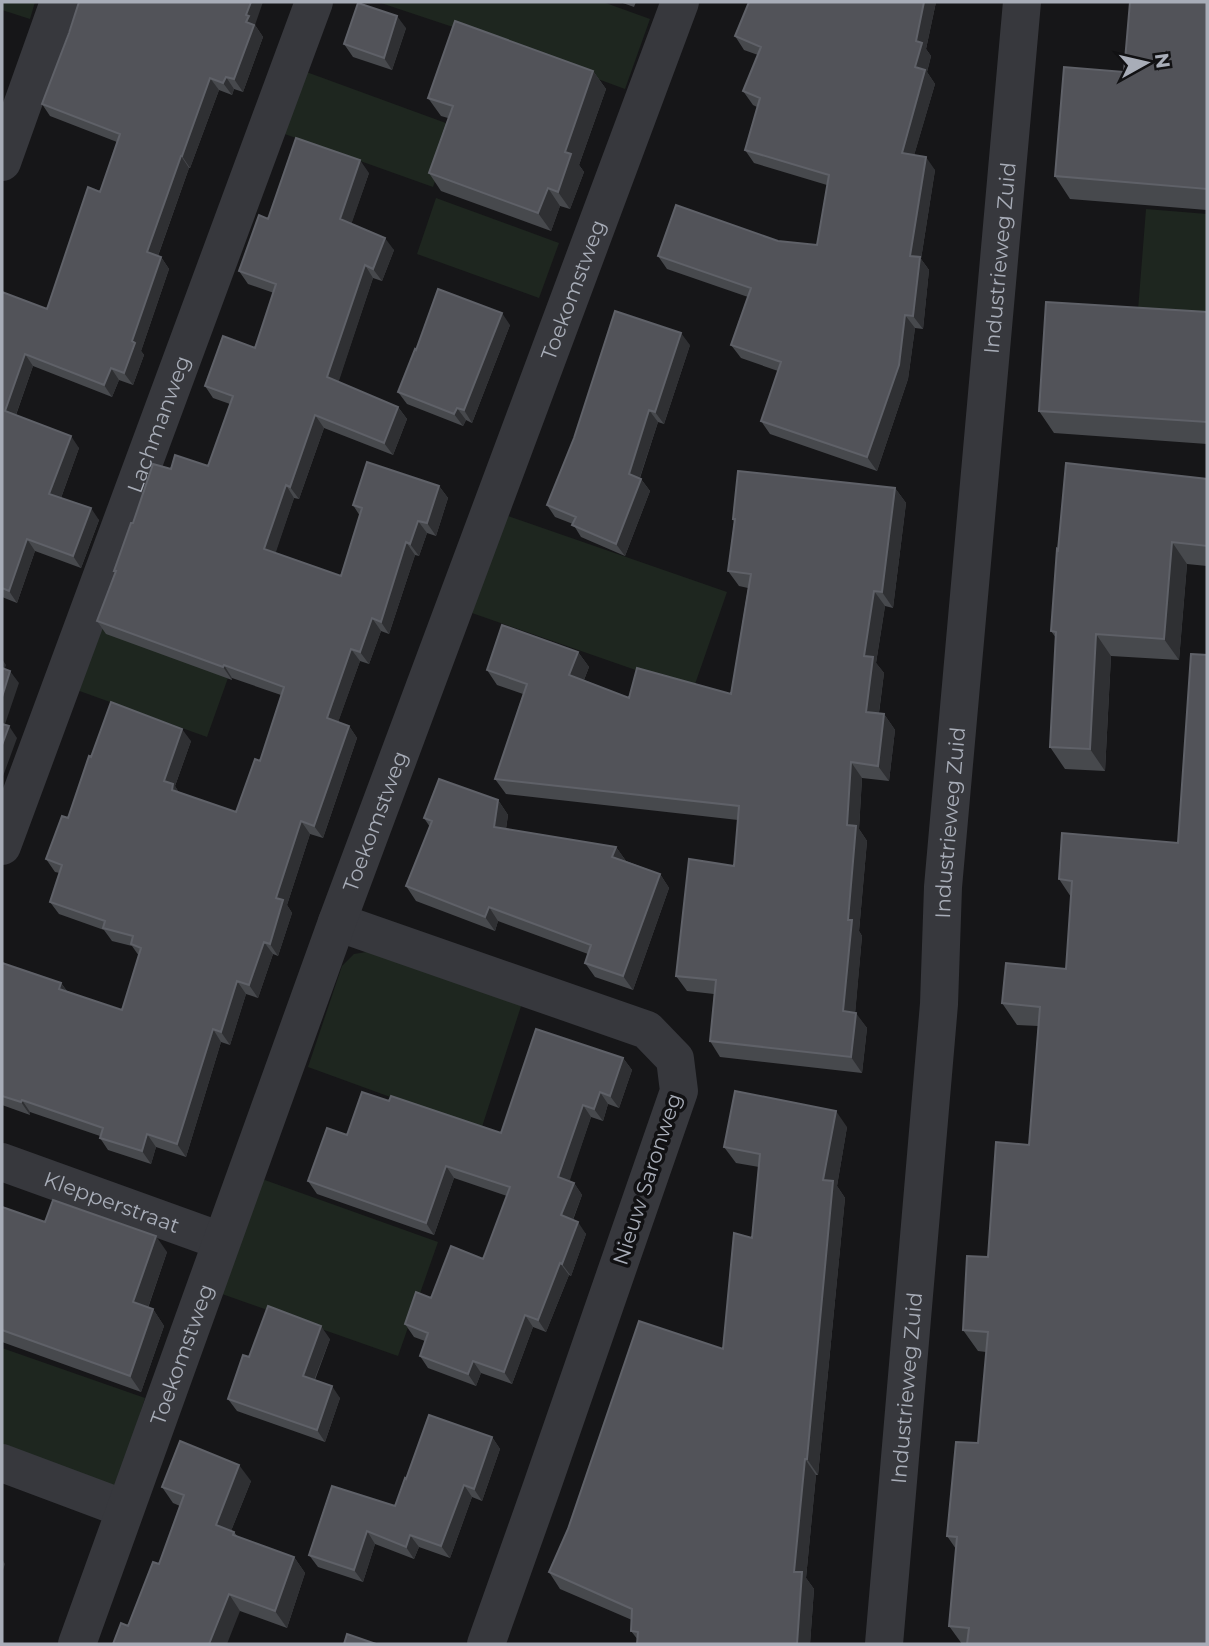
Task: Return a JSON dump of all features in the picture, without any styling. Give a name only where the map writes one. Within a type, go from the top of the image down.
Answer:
[{"type":"street","points":[[2,162],[59,2]]},
{"type":"street","name":"Lachmanweg","points":[[2,846],[314,2]]},
{"type":"street","name":"Toekomstweg","points":[[77,1644],[337,922],[680,2]]},
{"type":"street","name":"Industrieweg Zuid","points":[[884,1644],[939,1004],[943,887],[1023,2]]},
{"type":"street","name":"Nieuw Saronweg","points":[[337,922],[647,1030],[675,1059],[679,1091],[486,1644]]},
{"type":"street","name":"Klepperstraat","points":[[2,1162],[221,1241]]},
{"type":"street","points":[[2,1463],[125,1509]]},
{"type":"shaded area","points":[[2,2],[35,2],[30,19],[2,10]]},
{"type":"shaded area","points":[[378,2],[603,2],[650,19],[625,89]]},
{"type":"shaded area","points":[[301,70],[454,126],[433,187],[279,132]]},
{"type":"shaded area","points":[[436,198],[559,243],[539,298],[417,254]]},
{"type":"shaded area","points":[[1146,209],[1207,214],[1207,329],[1137,323]]},
{"type":"shaded area","points":[[505,515],[727,592],[693,690],[472,613]]},
{"type":"shaded area","points":[[112,582],[245,630],[207,737],[74,689]]},
{"type":"shaded area","points":[[373,951],[524,997],[481,1130],[308,1067],[342,966],[354,954]]},
{"type":"shaded area","points":[[262,1179],[438,1242],[398,1356],[222,1294]]},
{"type":"shaded area","points":[[2,1348],[145,1398],[117,1485],[109,1491],[2,1455]]},
{"type":"building","points":[[79,2],[251,2],[246,22],[254,25],[234,79],[226,77],[223,83],[210,78],[147,252],[161,257],[132,341],[135,343],[124,373],[111,368],[104,385],[25,354],[5,411],[71,436],[49,494],[91,508],[73,556],[27,539],[9,591],[2,588],[2,292],[47,309],[88,187],[100,192],[120,134],[42,104]]},
{"type":"building","points":[[749,2],[924,2],[916,41],[922,43],[915,67],[925,70],[902,153],[926,157],[910,256],[920,257],[913,316],[905,315],[899,365],[867,457],[761,421],[781,362],[731,345],[751,288],[658,256],[676,205],[778,241],[817,245],[829,175],[745,150],[760,98],[743,91],[761,47],[735,36]]},
{"type":"building","points":[[1130,2],[1207,2],[1207,189],[1055,176],[1064,67],[1124,72]]},
{"type":"building","points":[[358,3],[397,16],[384,58],[344,44]]},
{"type":"building","points":[[455,21],[593,71],[565,152],[571,154],[558,192],[548,188],[538,213],[429,173],[453,106],[428,98]]},
{"type":"building","points":[[296,138],[360,160],[340,219],[385,238],[373,269],[365,265],[327,377],[398,407],[384,443],[315,415],[290,487],[286,485],[264,549],[341,576],[362,508],[353,505],[367,462],[439,486],[427,523],[418,521],[410,544],[406,542],[381,622],[372,618],[360,652],[351,649],[327,718],[349,726],[314,826],[301,821],[276,898],[283,900],[270,944],[264,942],[249,985],[237,981],[221,1032],[213,1029],[177,1144],[147,1134],[142,1151],[100,1138],[103,1128],[22,1100],[21,1102],[2,1096],[2,963],[61,983],[59,989],[122,1010],[141,948],[131,944],[133,936],[103,928],[105,921],[50,902],[62,865],[46,859],[62,816],[68,818],[111,702],[182,729],[164,781],[173,784],[172,790],[236,812],[255,759],[260,761],[284,687],[97,621],[153,464],[171,469],[175,455],[208,466],[233,396],[205,386],[223,336],[255,348],[276,284],[239,271],[259,215],[268,219]]},
{"type":"building","points":[[438,289],[502,313],[464,410],[457,408],[454,414],[398,392]]},
{"type":"building","points":[[1046,302],[1207,312],[1207,422],[1039,411]]},
{"type":"building","points":[[615,311],[681,333],[655,412],[649,410],[629,474],[641,479],[616,544],[572,525],[576,517],[547,505],[574,438]]},
{"type":"building","points":[[1066,463],[1207,479],[1207,546],[1172,542],[1164,639],[1096,634],[1090,749],[1050,747],[1056,632],[1051,631]]},
{"type":"building","points":[[738,471],[895,488],[882,592],[874,591],[864,656],[873,657],[866,712],[884,714],[878,766],[851,762],[847,825],[856,826],[848,920],[852,920],[843,1011],[856,1013],[851,1057],[710,1041],[716,980],[676,976],[689,859],[734,866],[739,806],[495,779],[527,684],[487,670],[502,625],[578,652],[569,675],[629,698],[637,668],[731,694],[751,574],[728,571]]},
{"type":"building","points":[[1191,654],[1207,655],[1207,1644],[967,1644],[969,1628],[949,1626],[957,1537],[947,1536],[956,1442],[978,1443],[988,1332],[963,1330],[967,1256],[988,1257],[996,1142],[1029,1145],[1040,1007],[1002,1003],[1006,963],[1066,969],[1072,881],[1059,879],[1062,833],[1178,843]]},
{"type":"building","points":[[2,668],[10,671],[2,697]]},
{"type":"building","points":[[2,724],[9,726],[2,745]]},
{"type":"building","points":[[439,779],[498,800],[494,827],[616,847],[612,857],[660,874],[623,976],[585,963],[591,945],[489,907],[485,917],[406,886],[432,821],[424,818]]},
{"type":"building","points":[[536,1029],[623,1058],[610,1096],[600,1092],[594,1109],[583,1105],[558,1177],[574,1183],[561,1215],[578,1222],[538,1320],[525,1315],[504,1372],[473,1361],[468,1374],[420,1356],[428,1333],[405,1324],[416,1292],[431,1298],[451,1246],[483,1259],[510,1187],[446,1166],[426,1223],[308,1181],[327,1128],[347,1135],[362,1092],[389,1101],[391,1096],[501,1133]]},
{"type":"building","points":[[735,1091],[836,1111],[823,1180],[833,1181],[794,1572],[802,1572],[797,1644],[637,1644],[638,1632],[631,1631],[632,1609],[549,1572],[568,1529],[639,1321],[723,1349],[734,1233],[752,1238],[760,1154],[724,1147]]},
{"type":"building","points":[[53,1200],[156,1236],[133,1302],[153,1309],[130,1376],[2,1330],[2,1207],[45,1222]]},
{"type":"building","points":[[268,1306],[321,1326],[303,1376],[332,1386],[317,1430],[228,1399],[243,1355],[249,1357]]},
{"type":"building","points":[[429,1415],[492,1437],[474,1489],[464,1485],[441,1546],[410,1535],[406,1547],[367,1531],[354,1570],[309,1555],[332,1486],[395,1506]]},
{"type":"building","points":[[180,1441],[239,1465],[216,1525],[234,1532],[233,1535],[294,1557],[275,1611],[229,1594],[209,1644],[113,1644],[121,1623],[128,1626],[153,1562],[159,1564],[184,1495],[162,1487]]},
{"type":"building","points":[[347,1634],[376,1644],[344,1644]]}]
